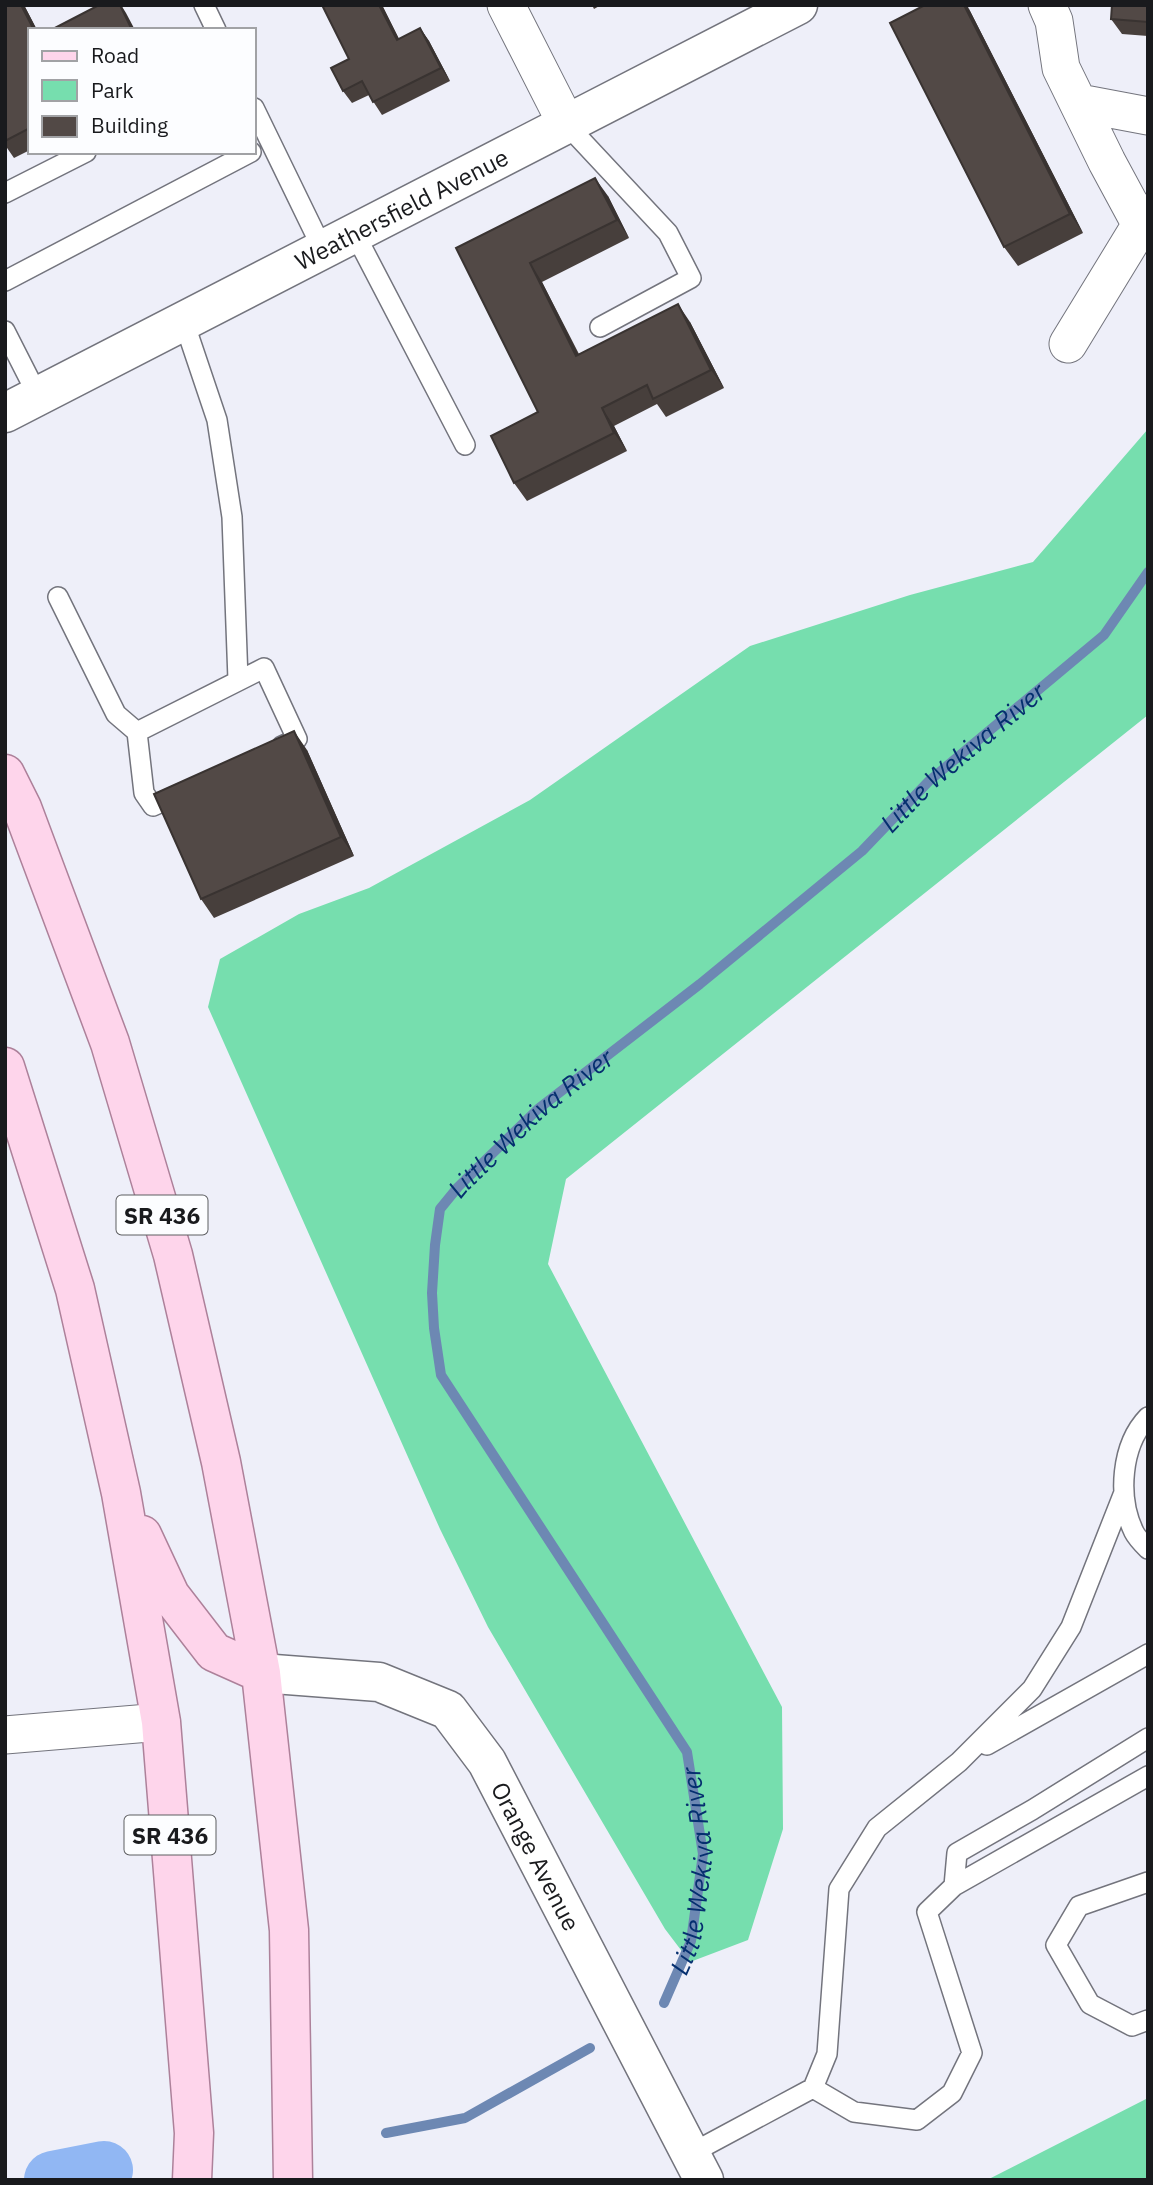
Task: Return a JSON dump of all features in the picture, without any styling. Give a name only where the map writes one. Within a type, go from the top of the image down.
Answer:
[{"type":"main road","name":"SR 436","points":[[5,774],[22,808],[110,1043],[173,1255],[221,1462],[261,1673],[289,1930],[293,2180]]},
{"type":"main road","name":"SR 436","points":[[5,1067],[75,1289],[121,1493],[161,1722],[194,2133],[192,2180]]},
{"type":"main road","points":[[121,1493],[170,1595],[207,1643],[214,1652],[261,1673]]},
{"type":"street","points":[[506,5],[566,125]]},
{"type":"street","name":"Weathersfield Avenue","points":[[22,405],[798,5]]},
{"type":"street","points":[[1052,10],[1062,68],[1107,162],[1144,219],[1068,344]]},
{"type":"street","points":[[1079,103],[1148,116]]},
{"type":"street","name":"Orange Avenue","points":[[261,1673],[380,1682],[448,1710],[487,1762],[697,2167]]},
{"type":"street","points":[[5,1734],[161,1722]]},
{"type":"lane","points":[[204,5],[215,28]]},
{"type":"lane","points":[[566,125],[668,233],[691,278],[600,327]]},
{"type":"lane","points":[[256,128],[258,148],[339,242],[464,445]]},
{"type":"lane","points":[[5,193],[82,154]]},
{"type":"lane","points":[[5,281],[247,154]]},
{"type":"lane","points":[[184,322],[217,420],[228,489],[232,517],[238,680]]},
{"type":"lane","points":[[5,331],[22,405]]},
{"type":"lane","points":[[58,597],[116,714],[137,732],[144,793],[153,806],[201,784]]},
{"type":"lane","points":[[137,732],[264,668],[297,739],[261,756]]},
{"type":"lane","points":[[697,2167],[813,2088],[827,2053],[839,1889],[877,1828],[959,1762],[1032,1689],[1072,1627],[1123,1495],[1126,1455],[1148,1417]]},
{"type":"lane","points":[[1123,1495],[1134,1532],[1148,1549]]},
{"type":"lane","points":[[959,1762],[1148,1654]]},
{"type":"lane","points":[[954,1886],[957,1853],[1148,1738]]},
{"type":"lane","points":[[813,2088],[854,2112],[917,2120],[952,2093],[972,2053],[927,1912],[954,1886],[1148,1776]]},
{"type":"lane","points":[[1148,1882],[1079,1906],[1056,1945],[1090,2004],[1132,2026],[1148,2020]]},
{"type":"green space","points":[[1148,429],[1148,715],[566,1179],[548,1264],[782,1707],[783,1829],[748,1940],[690,1962],[665,1929],[488,1627],[440,1529],[208,1007],[220,959],[299,914],[369,888],[530,800],[750,646],[910,595],[1033,562]]},
{"type":"green space","points":[[1148,2098],[1148,2180],[987,2180]]},
{"type":"building","points":[[5,5],[21,5],[33,28],[28,28],[28,129],[5,141]]},
{"type":"building","points":[[99,5],[120,5],[131,28],[55,28]]},
{"type":"building","points":[[322,5],[379,5],[397,40],[420,28],[441,68],[373,102],[362,81],[343,91],[331,68],[349,59]]},
{"type":"building","points":[[925,5],[964,5],[1070,214],[1004,247],[890,23]]},
{"type":"building","points":[[1112,5],[1148,5],[1148,22],[1111,19]]},
{"type":"building","points":[[595,178],[617,220],[530,263],[576,356],[678,304],[711,370],[653,399],[647,385],[602,408],[614,433],[514,483],[491,436],[538,412],[456,248]]},
{"type":"building","points":[[294,731],[341,837],[201,899],[154,794]]},
{"type":"waterway","name":"Little Wekiva River","points":[[664,2003],[691,1941],[703,1854],[687,1752],[441,1375],[432,1293],[440,1209],[458,1187],[538,1109],[700,984],[862,851],[929,781],[1104,635],[1148,572]]},
{"type":"waterway","name":"Little Wekiva River","points":[[386,2133],[465,2118],[590,2048]]},
{"type":"waterway","name":"Little Wekiva River","points":[[53,2180],[104,2170]]}]
